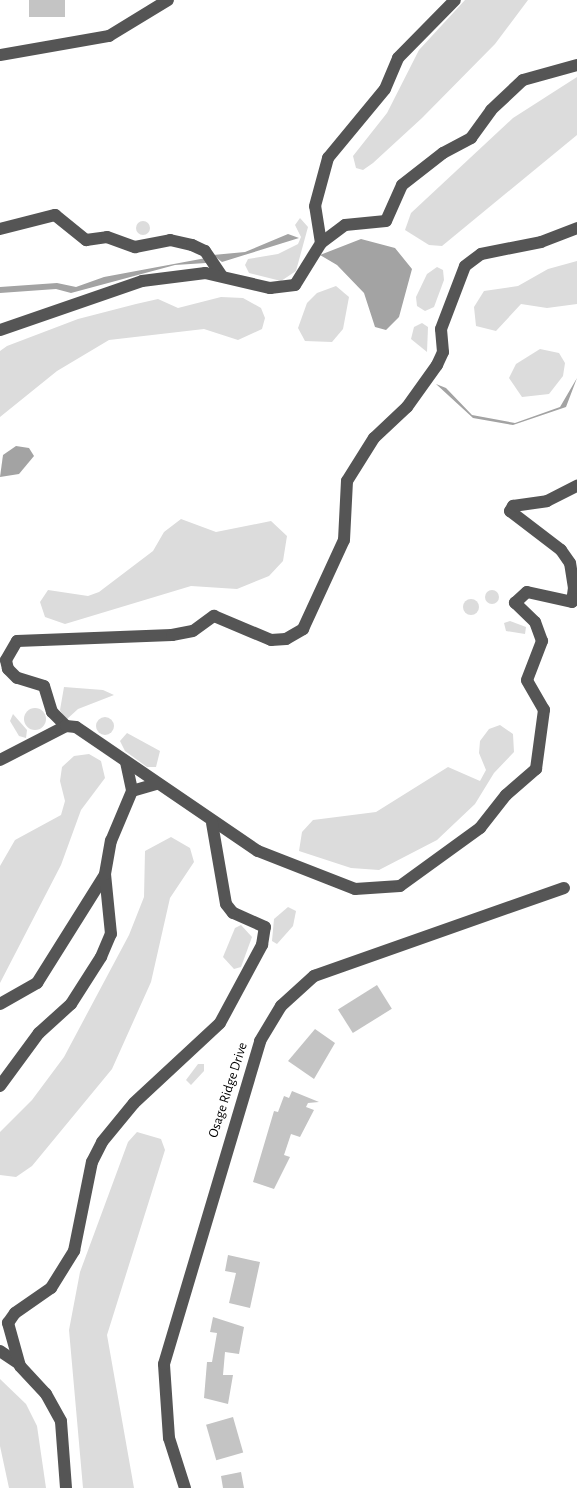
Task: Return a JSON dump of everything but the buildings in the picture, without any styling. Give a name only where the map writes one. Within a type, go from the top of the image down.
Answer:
[{"type":"street","points":[[0,55],[109,36],[168,0]]},
{"type":"street","points":[[321,243],[315,206],[328,158],[385,89],[398,58],[455,0]]},
{"type":"street","points":[[0,330],[142,281],[221,275],[270,288],[289,287],[303,275],[321,243],[345,225],[386,221],[402,186],[442,153],[471,138],[492,110],[524,80],[577,65]]},
{"type":"street","points":[[0,230],[55,215],[86,240],[107,237],[135,247],[170,240],[192,244],[205,252],[221,275]]},
{"type":"street","points":[[577,228],[541,242],[482,254],[465,266],[441,329],[443,352],[437,365],[407,406],[374,438],[348,477],[342,499],[344,540],[302,631],[286,639],[271,640],[214,616],[193,631],[172,635],[17,641],[6,660],[10,673],[41,683],[52,712],[66,726],[82,731],[157,784],[186,799],[212,823],[266,855],[346,887],[378,891],[404,884],[474,833],[536,769],[544,710],[527,680],[542,641],[535,622],[516,603],[521,593],[572,602],[572,576],[562,550],[510,511],[513,506],[547,501],[577,486]]},
{"type":"street","points":[[0,760],[66,726]]},
{"type":"street","points":[[0,1086],[38,1033],[71,1004],[107,946],[112,930],[105,874],[114,831],[132,791],[126,762]]},
{"type":"street","points":[[132,791],[157,784]]},
{"type":"street","points":[[20,1366],[10,1341],[10,1319],[51,1288],[74,1251],[100,1146],[134,1103],[220,1023],[265,937],[263,924],[236,915],[226,904],[212,823]]},
{"type":"street","points":[[0,1004],[37,983],[105,874]]},
{"type":"street","name":"Osage Ridge Drive","points":[[185,1488],[169,1438],[164,1364],[260,1041],[281,1006],[314,976],[564,888]]},
{"type":"street","points":[[0,1351],[20,1366],[60,1416],[66,1488]]},
{"type":"shaded area","points":[[465,0],[528,0],[495,44],[422,118],[373,163],[363,170],[356,168],[353,156],[387,113],[419,50]]},
{"type":"shaded area","points":[[577,77],[577,135],[442,246],[429,245],[405,230],[411,213],[513,118]]},
{"type":"shaded area","points":[[300,218],[308,227],[296,271],[281,281],[249,273],[245,265],[248,259],[278,254],[298,244],[301,237],[295,225]]},
{"type":"shaded area","points":[[140,221],[146,221],[150,228],[146,235],[140,235],[136,231],[136,225]]},
{"type":"shaded area","points":[[288,234],[299,238],[222,262],[213,255],[245,252]]},
{"type":"shaded area","points":[[361,239],[395,248],[412,269],[399,317],[386,330],[375,327],[364,293],[337,265],[320,255]]},
{"type":"shaded area","points":[[206,258],[206,263],[175,265],[71,293],[56,289],[0,293],[0,287],[57,283],[76,287],[104,277]]},
{"type":"shaded area","points":[[577,261],[577,304],[547,308],[521,304],[496,331],[476,326],[474,307],[484,291],[518,286],[548,269]]},
{"type":"shaded area","points":[[437,267],[443,270],[444,280],[434,307],[425,311],[417,306],[416,297],[427,274]]},
{"type":"shaded area","points":[[336,286],[349,297],[343,329],[332,342],[305,341],[298,328],[307,303],[317,293]]},
{"type":"shaded area","points":[[221,297],[243,298],[261,308],[265,318],[262,329],[238,340],[204,329],[109,340],[57,371],[0,417],[0,351],[7,346],[78,319],[136,304],[158,299],[178,308]]},
{"type":"shaded area","points":[[422,323],[428,327],[427,352],[411,339],[414,327]]},
{"type":"shaded area","points":[[540,349],[559,353],[565,363],[563,376],[549,394],[522,397],[509,378],[516,364]]},
{"type":"shaded area","points":[[577,378],[566,407],[513,425],[473,418],[436,384],[446,388],[472,415],[515,423],[560,407]]},
{"type":"shaded area","points":[[16,446],[29,448],[34,456],[19,474],[0,477],[3,455]]},
{"type":"shaded area","points":[[181,519],[216,532],[271,521],[287,536],[283,561],[269,576],[237,589],[191,586],[65,624],[45,617],[40,602],[48,590],[88,596],[99,592],[153,551],[164,532]]},
{"type":"shaded area","points":[[492,590],[497,592],[499,597],[497,602],[492,604],[487,602],[485,597],[487,592]]},
{"type":"shaded area","points":[[468,599],[474,599],[479,604],[477,613],[468,615],[463,610],[463,604]]},
{"type":"shaded area","points":[[510,621],[526,627],[525,634],[506,631],[504,623]]},
{"type":"shaded area","points":[[64,687],[103,690],[114,695],[78,709],[66,720],[60,710]]},
{"type":"shaded area","points":[[35,708],[43,711],[46,719],[43,727],[35,730],[27,727],[24,719],[27,711]]},
{"type":"shaded area","points":[[13,714],[27,730],[26,738],[19,736],[10,721]]},
{"type":"shaded area","points":[[105,717],[111,720],[114,726],[111,732],[105,735],[99,732],[96,726],[99,720]]},
{"type":"shaded area","points":[[500,725],[513,734],[514,752],[494,773],[475,804],[437,840],[379,870],[351,868],[299,851],[302,832],[313,820],[376,812],[448,767],[480,781],[486,770],[479,753],[480,741],[489,729]]},
{"type":"shaded area","points":[[127,733],[160,751],[156,767],[147,767],[125,751],[120,741]]},
{"type":"shaded area","points":[[89,754],[101,761],[105,778],[81,810],[61,865],[0,983],[0,866],[15,840],[61,815],[65,801],[60,781],[62,767],[74,756]]},
{"type":"shaded area","points":[[171,837],[190,848],[194,862],[170,898],[151,982],[112,1069],[32,1166],[16,1177],[0,1175],[0,1132],[32,1100],[64,1057],[129,935],[144,897],[145,851]]},
{"type":"shaded area","points":[[288,907],[296,911],[293,926],[277,944],[272,941],[274,919]]},
{"type":"shaded area","points":[[241,925],[252,937],[241,967],[234,969],[223,957],[235,928]]},
{"type":"shaded area","points":[[198,1064],[204,1064],[204,1071],[191,1085],[186,1080]]},
{"type":"shaded area","points":[[137,1132],[161,1139],[165,1150],[107,1335],[134,1488],[83,1488],[69,1330],[80,1272],[128,1142]]},
{"type":"shaded area","points":[[0,1379],[26,1404],[37,1426],[46,1488],[9,1488],[0,1446]]}]
